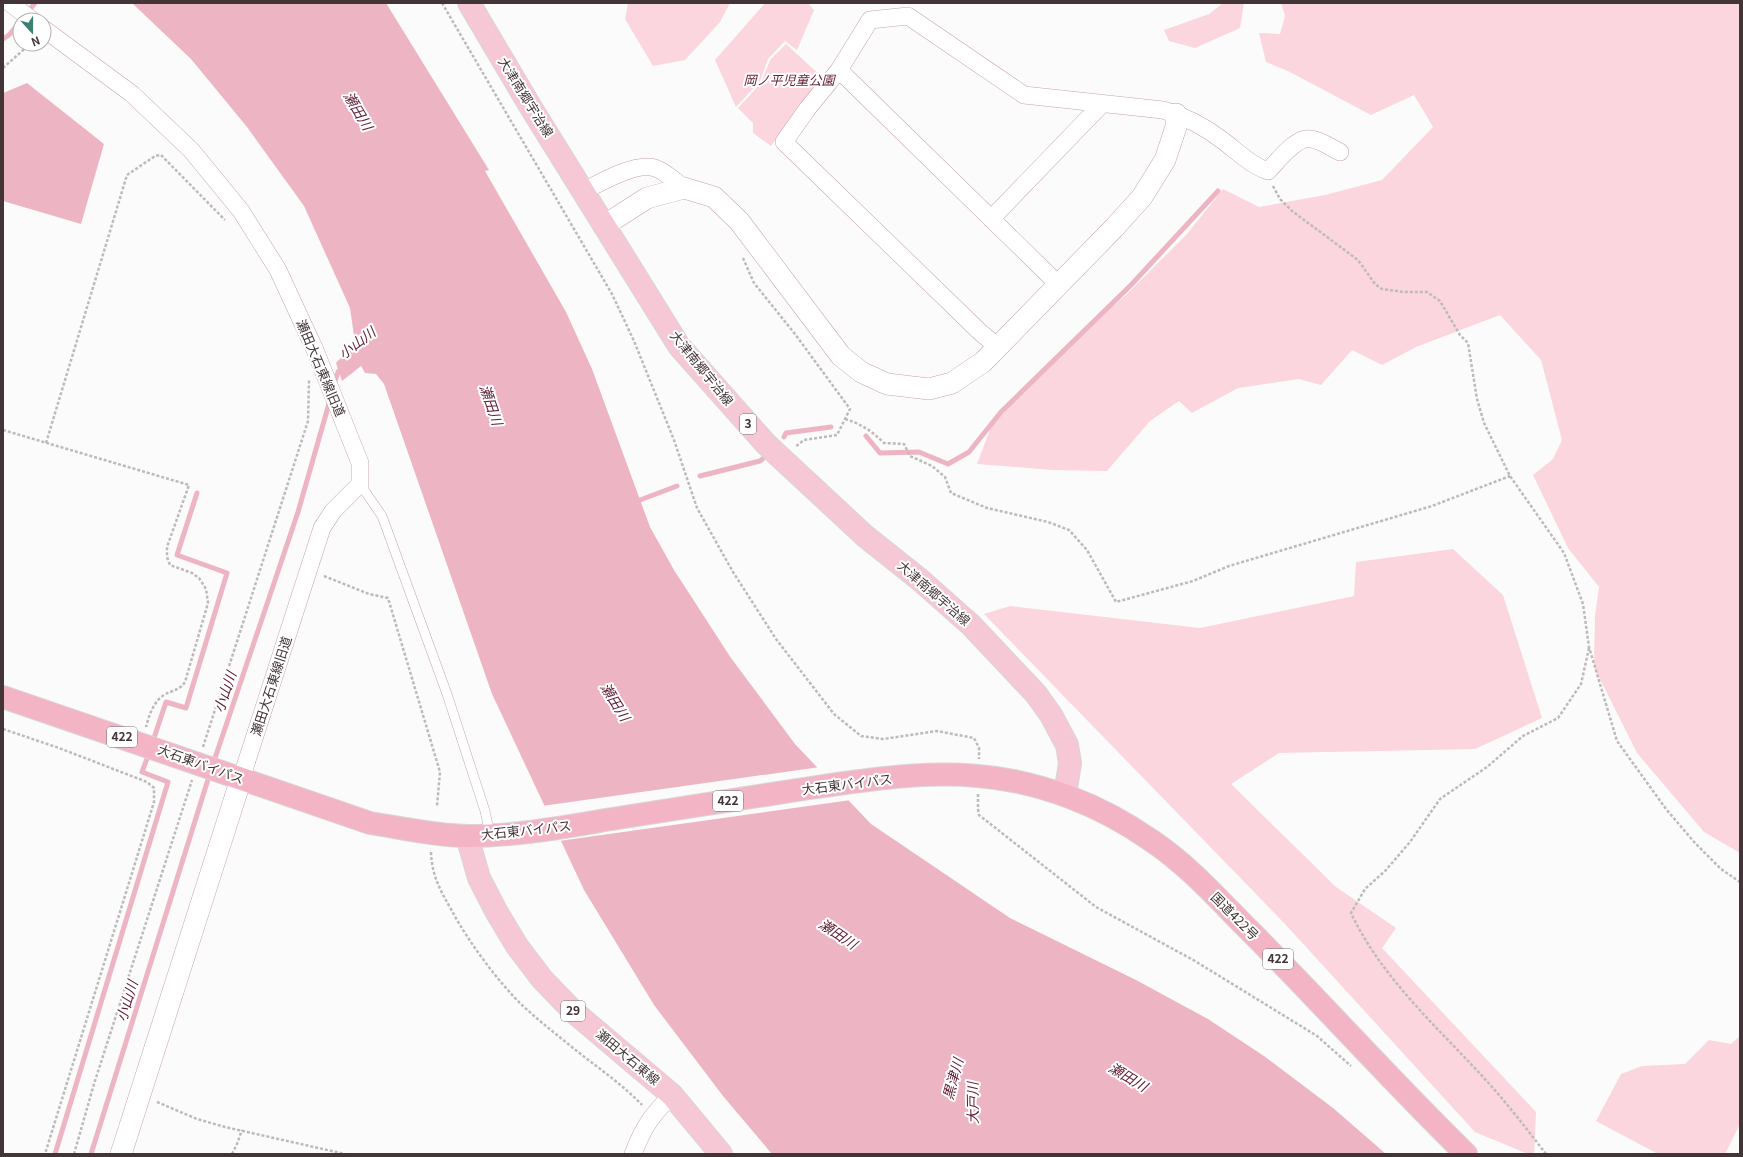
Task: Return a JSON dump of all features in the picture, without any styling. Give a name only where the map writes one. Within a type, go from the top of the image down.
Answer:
[{"type":"highway","name":"大石東バイパス","points":[[3,697],[141,743],[370,823],[420,831],[467,836],[521,832],[590,823],[849,782],[934,775],[979,776],[1024,784],[1065,795]]},
{"type":"highway","name":"国道422号","points":[[1065,795],[1120,820],[1154,842],[1189,871],[1289,970],[1418,1108],[1466,1154]]},
{"type":"main road","name":"大津南郷宇治線","points":[[469,3],[530,106],[679,346],[781,459],[865,536],[919,579],[970,625],[1036,694],[1051,715],[1067,745],[1070,763],[1065,795]]},
{"type":"main road","name":"瀬田大石東線","points":[[467,836],[479,878],[493,905],[517,946],[542,979],[574,1012],[672,1095],[721,1154]]},
{"type":"street","points":[[998,347],[981,333],[784,142],[808,108],[839,70],[870,20],[908,16],[1024,95],[1164,110],[1176,114],[1220,138],[1256,168],[1268,172],[1294,143],[1305,138],[1312,139],[1340,152]]},
{"type":"street","name":"瀬田大石東線旧道","points":[[52,35],[132,94],[191,150],[241,212],[278,270],[315,350],[328,386],[360,463],[360,484],[333,511],[322,528],[307,570],[241,779]]},
{"type":"street","points":[[839,70],[1059,285]]},
{"type":"street","points":[[991,219],[1102,104]]},
{"type":"street","points":[[584,191],[619,172],[638,168],[655,168],[684,188],[714,197],[739,221],[841,356],[861,372],[887,384],[929,389],[952,383],[983,362],[1059,285],[1142,197],[1165,160],[1176,127],[1176,114]]},
{"type":"street","points":[[605,225],[647,198],[684,188]]},
{"type":"street","points":[[121,1154],[241,779]]},
{"type":"street","points":[[633,1154],[642,1130],[652,1115],[672,1095]]},
{"type":"lane","points":[[360,484],[382,516],[447,694],[485,811],[490,834]]},
{"type":"path","points":[[442,3],[612,294],[634,341],[672,433],[695,498],[697,508],[733,572],[776,639],[834,714],[861,736],[883,739],[937,731],[974,738],[979,748],[978,809],[980,814],[1096,907],[1195,961],[1317,1036],[1357,1070]]},
{"type":"path","points":[[3,68],[21,52]]},
{"type":"path","points":[[46,443],[127,175],[155,156],[161,155],[226,221]]},
{"type":"path","points":[[1268,172],[1280,199],[1292,211],[1358,260],[1375,284],[1382,289],[1427,292],[1440,301],[1460,335],[1468,343],[1477,399],[1484,423],[1510,476],[1564,553],[1583,604],[1589,647],[1617,741],[1666,809],[1690,837],[1721,869],[1740,882]]},
{"type":"path","points":[[742,256],[754,283],[795,334],[850,409],[837,435],[804,440],[781,459]]},
{"type":"path","points":[[845,419],[857,423],[874,433],[884,443],[904,444],[910,456],[932,466],[945,478],[951,493],[987,508],[1048,522],[1069,530],[1087,550],[1116,602],[1193,581],[1229,566],[1432,506],[1510,476]]},
{"type":"path","points":[[3,430],[189,485],[168,547],[167,557],[170,565],[192,572],[200,578],[206,589],[208,603],[185,682],[181,689],[164,695],[156,703],[150,714],[141,743]]},
{"type":"path","points":[[307,570],[369,594],[388,598],[440,772],[437,806]]},
{"type":"path","points":[[1546,1154],[1503,1100],[1440,1033],[1390,974],[1362,936],[1351,913],[1365,889],[1386,870],[1410,842],[1440,799],[1487,767],[1522,736],[1558,718],[1581,684],[1589,647]]},
{"type":"path","points":[[3,730],[59,748],[139,779],[154,788],[154,802],[45,1154]]},
{"type":"path","points":[[432,850],[432,867],[437,884],[457,921],[482,958],[522,1005],[568,1044],[623,1085],[652,1115]]},
{"type":"path","points":[[140,1096],[197,1119],[345,1154]]},
{"type":"path","points":[[232,1154],[242,1130]]},
{"type":"green space","points":[[628,3],[730,3],[720,22],[685,60],[653,66],[625,19]]},
{"type":"green space","points":[[765,3],[808,3],[814,10],[797,50],[785,41],[768,59],[760,81],[736,107],[715,60]]},
{"type":"green space","points":[[1223,3],[1244,3],[1240,28],[1195,48],[1169,41],[1164,30],[1209,14]]},
{"type":"green space","points":[[1281,3],[1740,3],[1740,853],[1704,832],[1637,753],[1594,667],[1595,616],[1599,587],[1568,548],[1533,475],[1553,459],[1562,440],[1541,360],[1500,315],[1416,347],[1382,365],[1352,350],[1321,385],[1299,379],[1238,388],[1192,413],[1179,401],[1150,421],[1107,471],[1052,470],[977,464],[992,424],[1104,313],[1125,296],[1187,234],[1223,189],[1259,207],[1325,195],[1382,180],[1433,127],[1414,95],[1371,115],[1288,71],[1266,62],[1259,33],[1280,34],[1285,16]]},
{"type":"green space","name":"岡ノ平児童公園","points":[[786,44],[822,77],[771,146],[753,133],[753,123],[738,108],[761,83],[770,60]]},
{"type":"green space","points":[[1453,549],[1503,595],[1542,718],[1475,749],[1279,753],[1231,784],[1336,887],[1396,928],[1382,948],[1536,1112],[1534,1154],[1528,1154],[1475,1132],[1285,924],[984,614],[1010,606],[1200,628],[1354,596],[1356,562]]},
{"type":"green space","points":[[1740,1036],[1740,1124],[1725,1154],[1658,1154],[1596,1121],[1621,1074],[1642,1066],[1685,1064],[1709,1040],[1731,1044]]},
{"type":"water","points":[[132,3],[386,3],[489,170],[485,171],[566,312],[592,369],[650,527],[674,570],[731,658],[795,744],[871,824],[1010,918],[1136,980],[1208,1019],[1264,1056],[1333,1108],[1386,1154],[772,1154],[723,1096],[654,1005],[584,890],[492,694],[384,384],[376,374],[365,373],[361,366],[342,381],[336,363],[355,343],[350,308],[304,206],[247,127],[191,59]]},
{"type":"water","points":[[27,83],[104,144],[81,224],[3,201],[3,93]]},
{"type":"pier","points":[[820,767],[851,800],[559,841],[542,806]]},
{"type":"waterway","name":"黒津川","points":[[28,12],[35,3]]},
{"type":"waterway","name":"黒津川","points":[[3,39],[12,31]]},
{"type":"waterway","points":[[866,436],[880,453],[919,452],[948,464],[969,452],[1001,412],[1131,285],[1218,191]]},
{"type":"waterway","name":"小山川","points":[[334,384],[338,372],[343,368]]},
{"type":"waterway","name":"小山川","points":[[213,764],[298,512],[330,400]]},
{"type":"waterway","points":[[784,437],[786,433],[831,427]]},
{"type":"waterway","points":[[700,476],[760,461],[766,456]]},
{"type":"waterway","points":[[635,500],[640,500],[677,486]]},
{"type":"waterway","points":[[152,744],[166,702],[186,708],[227,573],[177,555],[197,493]]},
{"type":"waterway","points":[[55,1154],[168,782],[142,772],[149,753]]},
{"type":"waterway","name":"小山川","points":[[91,1154],[210,773]]},
{"type":"water label","name":"瀬田川","points":[[358,111]]},
{"type":"water label","name":"瀬田川","points":[[491,405]]},
{"type":"water label","name":"瀬田川","points":[[615,702]]},
{"type":"water label","name":"瀬田川","points":[[838,934]]},
{"type":"water label","name":"瀬田川","points":[[1128,1077]]},
{"type":"water label","name":"大戸川","points":[[973,1103]]}]
